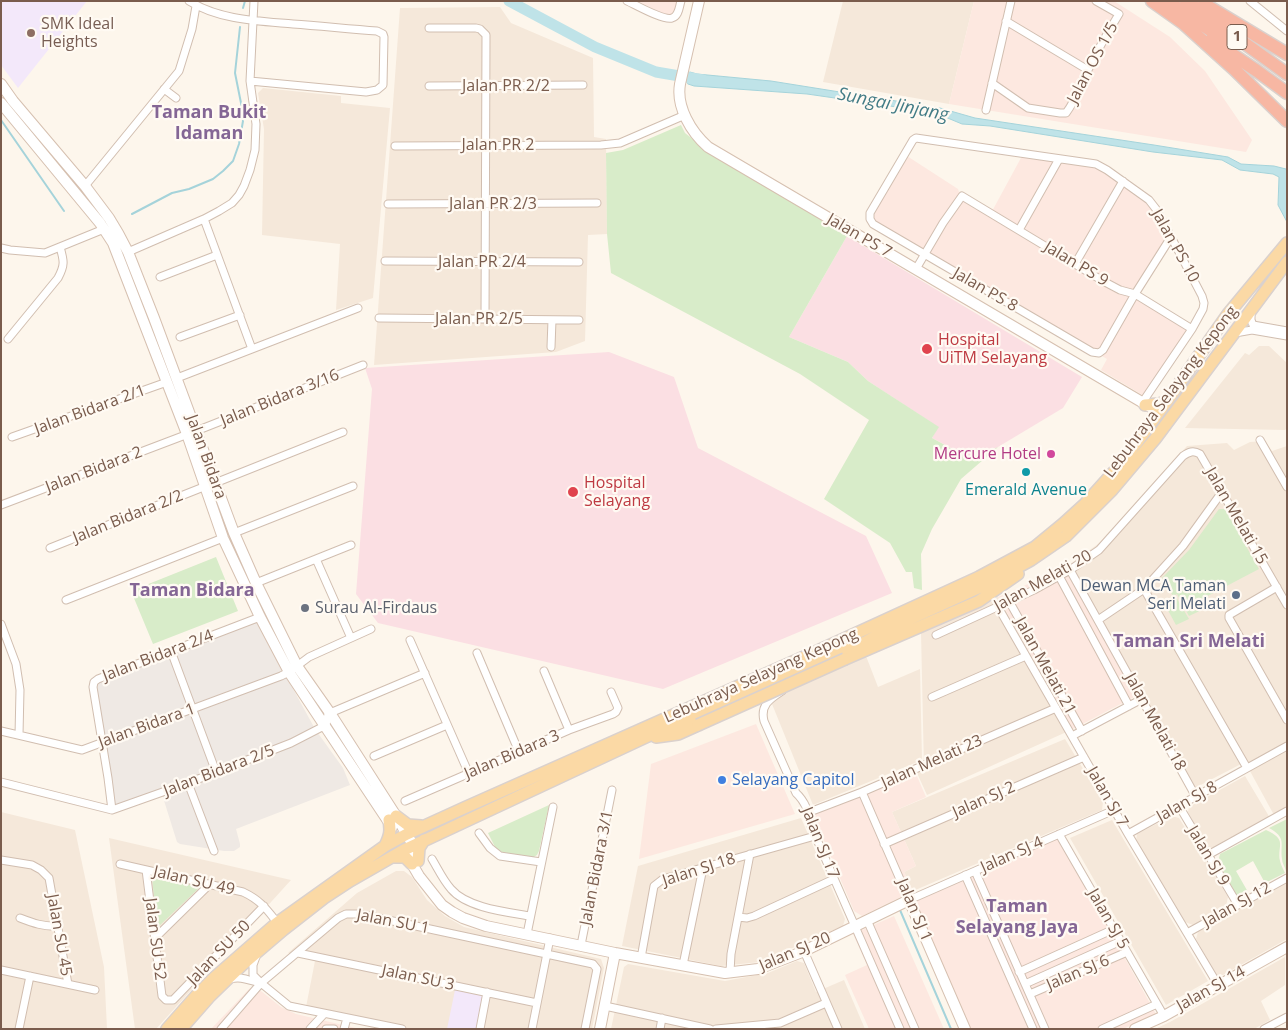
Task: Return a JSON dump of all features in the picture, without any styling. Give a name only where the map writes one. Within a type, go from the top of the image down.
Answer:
[{"type":"highway","points":[[1152,1],[1237,57],[1287,93]]},
{"type":"highway","points":[[1152,1],[1190,30],[1234,69],[1287,121]]},
{"type":"highway","name":"1","points":[[1167,1],[1287,87]]},
{"type":"highway","name":"1","points":[[1186,1],[1287,74]]},
{"type":"highway","points":[[1199,1],[1287,54]]},
{"type":"main road","name":"Lebuhraya Selayang Kepong","points":[[166,1029],[208,984],[280,926],[385,846],[402,836],[812,654],[979,577],[1035,547],[1085,504],[1121,464],[1228,314],[1287,243]]},
{"type":"main road","name":"Lebuhraya Selayang Kepong","points":[[181,1029],[210,996],[258,952],[280,926],[391,857],[648,736],[865,642],[987,584],[1031,560],[1066,536],[1112,490],[1162,430],[1287,262]]},
{"type":"main road","points":[[1144,404],[1159,404],[1167,401]]},
{"type":"main road","points":[[1158,412],[1163,420],[1162,430]]},
{"type":"main road","points":[[648,736],[658,737],[678,734],[978,601],[1016,576],[1031,560]]},
{"type":"main road","points":[[385,846],[390,835],[392,818],[408,825],[424,826]]},
{"type":"main road","points":[[391,857],[405,857],[415,862],[418,848],[424,840]]},
{"type":"street","points":[[189,1],[196,6],[217,13],[253,20],[376,31],[382,34],[384,40],[383,85],[374,92],[250,82]]},
{"type":"street","points":[[128,252],[204,219],[232,203],[239,195],[250,170],[255,150],[256,124],[250,82],[254,1]]},
{"type":"street","points":[[627,1],[665,19],[672,18],[677,14],[681,1]]},
{"type":"street","name":"Jalan PS 7","points":[[699,1],[679,90],[680,101],[685,115],[708,147],[1158,412]]},
{"type":"street","points":[[986,110],[1011,1]]},
{"type":"street","name":"Jalan OS 1/5","points":[[992,83],[1028,108],[1060,114],[1066,113],[1076,98],[1103,40],[1119,14],[1096,1]]},
{"type":"street","points":[[1250,1],[1287,31]]},
{"type":"street","points":[[85,186],[179,71],[192,28],[196,6]]},
{"type":"street","points":[[1006,21],[1088,70]]},
{"type":"street","points":[[429,28],[476,28],[486,35],[485,319]]},
{"type":"street","name":"Jalan Bidara","points":[[1,84],[13,101],[85,186],[113,224],[128,252],[177,378],[191,433]]},
{"type":"street","name":"Jalan PR 2/2","points":[[429,86],[583,85]]},
{"type":"street","points":[[164,88],[176,98]]},
{"type":"street","points":[[680,101],[674,120],[691,125]]},
{"type":"street","name":"Jalan Bidara","points":[[1,103],[104,229],[113,244],[167,382],[191,433],[210,485],[223,538],[260,617],[293,669],[325,726],[392,818]]},
{"type":"street","name":"Jalan PR 2","points":[[395,146],[601,145],[620,143],[685,115]]},
{"type":"street","name":"Jalan PS 10","points":[[870,219],[870,213],[913,140],[920,138],[1096,164],[1123,181],[1149,200],[1156,209],[1204,303],[1203,309],[1192,329],[1144,404]]},
{"type":"street","points":[[1019,230],[1059,159]]},
{"type":"street","points":[[1075,264],[1123,181]]},
{"type":"street","name":"Jalan PS 9","points":[[924,254],[962,196],[1075,264],[1120,290],[1135,294],[1192,329]]},
{"type":"street","name":"Jalan PR 2/3","points":[[388,204],[597,203]]},
{"type":"street","points":[[204,219],[252,349]]},
{"type":"street","name":"Jalan PS 8","points":[[870,219],[873,224],[1092,352],[1099,353],[1103,350],[1135,294]]},
{"type":"street","points":[[1,248],[45,253],[104,229]]},
{"type":"street","points":[[1135,294],[1171,236]]},
{"type":"street","points":[[8,339],[58,278],[63,269],[64,260],[60,247]]},
{"type":"street","points":[[916,269],[924,254]]},
{"type":"street","points":[[160,277],[217,255]]},
{"type":"street","name":"Jalan PR 2/4","points":[[385,261],[579,262]]},
{"type":"street","points":[[177,378],[358,308]]},
{"type":"street","points":[[1252,309],[1251,320],[1253,325],[1287,336]]},
{"type":"street","points":[[180,338],[240,315]]},
{"type":"street","name":"Jalan PR 2/5","points":[[378,318],[579,320]]},
{"type":"street","points":[[551,347],[552,320]]},
{"type":"street","points":[[1235,333],[1252,330],[1287,331]]},
{"type":"street","name":"Jalan Bidara 3/16","points":[[191,433],[364,365]]},
{"type":"street","name":"Jalan Bidara 2/1","points":[[12,437],[167,382]]},
{"type":"street","points":[[1144,404],[1148,417],[1148,426]]},
{"type":"street","name":"Jalan Bidara 2/2","points":[[50,548],[343,432]]},
{"type":"street","name":"Jalan Bidara 2","points":[[1,505],[191,433]]},
{"type":"street","points":[[1260,440],[1287,486]]},
{"type":"street","name":"Jalan Melati 20","points":[[936,635],[1009,602],[1070,570],[1099,550],[1183,456],[1189,452],[1200,454]]},
{"type":"street","name":"Jalan Melati 15","points":[[1200,454],[1287,605]]},
{"type":"street","name":"Jalan Bidara","points":[[210,485],[234,533],[293,669],[330,713],[392,818],[428,887],[442,905],[463,918],[486,926],[527,934]]},
{"type":"street","points":[[234,533],[353,486]]},
{"type":"street","points":[[1098,620],[1144,589],[1183,546],[1222,492]]},
{"type":"street","points":[[66,600],[223,538]]},
{"type":"street","points":[[256,583],[351,545]]},
{"type":"street","points":[[316,559],[351,638]]},
{"type":"street","name":"Jalan Melati 18","points":[[1070,570],[1196,796]]},
{"type":"street","points":[[1059,576],[1130,706]]},
{"type":"street","points":[[1277,587],[1230,614],[1229,618],[1287,720]]},
{"type":"street","points":[[1144,589],[1246,769]]},
{"type":"street","name":"Jalan Melati 21","points":[[1009,602],[1082,731]]},
{"type":"street","name":"Jalan SJ 7","points":[[998,606],[1114,810],[1218,985]]},
{"type":"street","name":"Jalan Bidara 2/4","points":[[112,810],[92,687],[94,682],[171,650],[260,617]]},
{"type":"street","points":[[1,624],[16,664],[20,690],[19,735]]},
{"type":"street","name":"Jalan Bidara 1","points":[[1,731],[82,750],[193,709],[293,669],[309,658],[371,629]]},
{"type":"street","points":[[410,640],[469,774]]},
{"type":"street","points":[[171,650],[216,772]]},
{"type":"street","points":[[476,653],[519,752]]},
{"type":"street","points":[[932,697],[1026,656]]},
{"type":"street","name":"Jalan SJ 17","points":[[800,670],[789,687],[768,702],[763,708],[762,714],[796,793],[801,797],[815,836],[900,1029]]},
{"type":"street","points":[[544,671],[569,730]]},
{"type":"street","points":[[325,726],[328,714],[425,673]]},
{"type":"street","name":"Jalan Bidara 3","points":[[405,801],[569,730],[613,714],[618,709],[611,692]]},
{"type":"street","points":[[1072,736],[1142,699]]},
{"type":"street","name":"Jalan Melati 23","points":[[808,813],[862,792],[1056,708]]},
{"type":"street","points":[[374,756],[448,725]]},
{"type":"street","name":"Jalan Bidara 2/5","points":[[112,810],[291,743],[325,726]]},
{"type":"street","name":"Jalan SJ 8","points":[[1128,834],[1287,746]]},
{"type":"street","name":"Jalan SJ 2","points":[[884,844],[1084,757]]},
{"type":"street","points":[[1,782],[112,810]]},
{"type":"street","points":[[188,783],[214,851]]},
{"type":"street","name":"Jalan Bidara 3/1","points":[[581,945],[612,790]]},
{"type":"street","name":"Jalan SJ 1","points":[[862,792],[964,1029]]},
{"type":"street","name":"Jalan SJ 9","points":[[1179,806],[1238,905]]},
{"type":"street","points":[[527,934],[553,807]]},
{"type":"street","name":"Jalan SJ 4","points":[[909,900],[1114,810]]},
{"type":"street","points":[[1208,855],[1287,811]]},
{"type":"street","points":[[479,832],[490,848],[500,856],[541,862]]},
{"type":"street","name":"Jalan SJ 5","points":[[1059,834],[1164,1016]]},
{"type":"street","name":"Jalan SJ 18","points":[[641,958],[654,886],[663,879],[815,836]]},
{"type":"street","points":[[730,972],[731,954],[750,854]]},
{"type":"street","points":[[432,859],[446,882],[460,898],[487,908],[530,916]]},
{"type":"street","name":"Jalan SU 45","points":[[1,860],[32,865],[49,878],[68,984]]},
{"type":"street","name":"Jalan SU 49","points":[[120,864],[243,892],[264,906],[280,926]]},
{"type":"street","points":[[683,965],[703,868]]},
{"type":"street","name":"Jalan SU 52","points":[[146,870],[162,996],[166,1000],[173,1000]]},
{"type":"street","points":[[974,871],[1045,1029]]},
{"type":"street","points":[[964,875],[1033,1029]]},
{"type":"street","name":"Jalan SJ 12","points":[[1187,933],[1287,878]]},
{"type":"street","points":[[738,917],[747,918],[754,916],[834,879]]},
{"type":"street","points":[[155,938],[210,884]]},
{"type":"street","name":"Jalan SJ 20","points":[[527,934],[615,953],[725,973],[758,969],[804,951],[909,900]]},
{"type":"street","name":"Jalan SU 50","points":[[173,1000],[264,906]]},
{"type":"street","name":"Jalan SU 1","points":[[220,1029],[261,984],[338,918],[346,914],[360,914],[593,964],[597,969],[586,1029]]},
{"type":"street","points":[[20,918],[38,925],[58,926]]},
{"type":"street","points":[[867,920],[915,1029]]},
{"type":"street","name":"Jalan SJ 6","points":[[1019,972],[1114,929]]},
{"type":"street","points":[[532,1029],[550,938]]},
{"type":"street","points":[[1025,984],[1121,942]]},
{"type":"street","name":"Jalan SJ 14","points":[[1135,1029],[1164,1016],[1287,947]]},
{"type":"street","points":[[804,951],[838,1029]]},
{"type":"street","points":[[258,952],[253,965],[253,975],[261,984],[289,1006],[402,1029]]},
{"type":"street","name":"Jalan SJ 6","points":[[1030,994],[1127,952]]},
{"type":"street","name":"Jalan SU 3","points":[[298,953],[537,1002]]},
{"type":"street","points":[[600,1029],[615,953]]},
{"type":"street","points":[[1,970],[95,990]]},
{"type":"street","points":[[28,1029],[19,1028],[30,976]]},
{"type":"street","points":[[228,979],[244,978],[261,984]]},
{"type":"street","points":[[480,1029],[487,992]]},
{"type":"street","points":[[716,1029],[781,1026],[826,1002]]},
{"type":"street","points":[[1102,1029],[1157,1004]]},
{"type":"street","points":[[604,1006],[710,1029]]},
{"type":"street","points":[[310,1029],[324,1014]]},
{"type":"street","points":[[1264,1029],[1287,1017]]},
{"type":"street","points":[[344,1029],[347,1018]]},
{"type":"street","points":[[660,1029],[662,1018]]},
{"type":"street","points":[[326,1029],[334,1029]]},
{"type":"shaded area","name":"SMK Ideal Heights","points":[[1,1],[87,1],[18,88],[1,65]]},
{"type":"shaded area","points":[[637,1],[677,1],[674,13],[671,16]]},
{"type":"shaded area","points":[[843,1],[974,1],[949,104],[823,82]]},
{"type":"shaded area","points":[[974,1],[1114,1],[1170,37],[1205,71],[1252,140],[1246,152],[949,104]]},
{"type":"shaded area","points":[[500,7],[511,23],[593,58],[594,137],[606,139],[607,234],[588,235],[585,341],[556,352],[374,365],[400,8]]},
{"type":"shaded area","points":[[263,88],[341,96],[341,103],[390,108],[373,298],[336,310],[340,244],[262,235],[264,129],[258,93]]},
{"type":"shaded area","points":[[907,156],[958,189],[960,195],[990,215],[1022,156],[1096,167],[1146,200],[1154,210],[1168,236],[1131,295],[1189,329],[1144,396],[1101,370],[1107,359],[875,222],[872,218],[872,213]]},
{"type":"shaded area","name":"Hospital UiTM Selayang","points":[[847,236],[1082,377],[1063,408],[998,447],[972,459],[932,438],[938,427],[868,381],[848,362],[789,337]]},
{"type":"shaded area","points":[[1259,346],[1269,346],[1287,363],[1287,428],[1285,430],[1185,428],[1245,353],[1249,355]]},
{"type":"shaded area","name":"Hospital Selayang","points":[[609,352],[674,377],[698,448],[866,536],[892,593],[663,689],[378,623],[356,594],[372,389],[365,368]]},
{"type":"shaded area","points":[[1265,441],[1272,451],[1287,446],[1287,807],[1274,815],[1245,762],[1189,791],[1065,568],[1098,544],[1187,446],[1227,443],[1234,450],[1250,442]]},
{"type":"shaded area","points":[[1065,568],[1136,696],[1073,729],[998,597]]},
{"type":"shaded area","points":[[998,597],[1073,729],[927,795],[917,773],[924,769],[921,632]]},
{"type":"shaded area","points":[[256,621],[315,729],[343,768],[350,785],[236,829],[240,847],[234,851],[180,844],[177,842],[161,791],[113,807],[96,683]]},
{"type":"shaded area","points":[[866,656],[878,687],[920,669],[922,760],[813,805],[772,704],[789,689]]},
{"type":"shaded area","name":"Selayang Capitol","points":[[756,724],[795,814],[639,859],[651,764]]},
{"type":"shaded area","points":[[1065,739],[1103,802],[1102,810],[913,891],[904,872],[916,866],[892,812]]},
{"type":"shaded area","points":[[916,774],[926,797],[892,812],[916,866],[904,872],[913,891],[862,916],[854,911],[813,815]]},
{"type":"shaded area","points":[[1245,776],[1270,818],[1213,848],[1207,847],[1188,812],[1189,807]]},
{"type":"shaded area","points":[[1,812],[75,830],[104,967],[107,1029],[1,1029]]},
{"type":"shaded area","points":[[1172,816],[1179,818],[1228,897],[1226,906],[1193,925],[1185,922],[1136,841],[1137,834]]},
{"type":"shaded area","points":[[801,818],[845,919],[843,926],[760,962],[721,966],[622,946],[638,866]]},
{"type":"shaded area","points":[[1112,820],[1208,981],[1166,1005],[1070,838]]},
{"type":"shaded area","points":[[109,838],[291,880],[156,1029],[135,1029]]},
{"type":"shaded area","points":[[1058,838],[1156,1014],[1123,1029],[971,1029],[914,901]]},
{"type":"shaded area","points":[[396,871],[404,871],[412,877],[427,900],[445,916],[464,927],[601,959],[604,968],[592,1029],[383,1029],[384,1023],[306,1007],[315,961],[288,953],[357,893]]},
{"type":"shaded area","points":[[1287,882],[1287,939],[1223,975],[1216,975],[1196,939],[1198,932]]},
{"type":"shaded area","points":[[894,916],[944,1029],[869,1029],[845,975],[867,965],[853,934]]},
{"type":"shaded area","points":[[1285,957],[1285,985],[1261,1001],[1270,1020],[1254,1029],[1155,1029],[1170,1022]]},
{"type":"shaded area","points":[[797,961],[804,963],[816,992],[844,980],[865,1029],[774,1029],[770,1027],[756,1029],[611,1029],[624,967],[628,964],[725,981],[768,973]]},
{"type":"shaded area","points":[[250,988],[261,991],[281,1007],[296,1014],[360,1029],[211,1029]]},
{"type":"shaded area","points":[[455,990],[483,996],[476,1029],[447,1029]]},
{"type":"green space","points":[[681,125],[685,133],[703,147],[847,236],[789,337],[848,362],[868,381],[939,427],[932,438],[971,459],[998,447],[961,479],[932,529],[921,554],[922,590],[914,588],[912,572],[906,572],[890,543],[824,499],[869,420],[800,374],[611,273],[607,234],[606,153],[623,150]]},
{"type":"green space","points":[[1219,509],[1225,509],[1259,569],[1200,600],[1199,604],[1202,610],[1189,616],[1177,594],[1173,596],[1162,578],[1189,550]]},
{"type":"green space","points":[[216,557],[238,611],[153,644],[131,591]]},
{"type":"green space","points":[[1176,597],[1189,619],[1176,625],[1164,603]]},
{"type":"green space","points":[[549,805],[537,855],[532,858],[496,849],[488,833]]},
{"type":"green space","points":[[1287,819],[1286,871],[1282,860],[1282,841],[1269,828]]},
{"type":"green space","points":[[1266,830],[1279,840],[1280,861],[1285,873],[1265,883],[1253,861],[1236,871],[1248,892],[1240,896],[1236,894],[1218,862],[1220,854]]},
{"type":"green space","points":[[152,877],[200,887],[157,928]]},
{"type":"water","points":[[690,72],[771,81],[940,108],[975,118],[1228,157],[1241,164],[1274,166],[1286,169],[1287,222],[1278,205],[1279,177],[1273,174],[1240,170],[1222,160],[1153,152],[990,126],[962,124],[938,114],[807,94],[694,86],[688,84]]},
{"type":"waterway","points":[[243,8],[245,1]]},
{"type":"waterway","name":"Sungai Jinjang","points":[[509,1],[595,47],[656,72],[703,80]]},
{"type":"waterway","points":[[132,214],[172,193],[189,189],[213,179],[233,161],[239,144],[243,121],[235,73],[240,27]]},
{"type":"waterway","points":[[1,120],[64,211]]},
{"type":"waterway","points":[[900,910],[951,1029]]},
{"type":"place","name":"SMK Ideal Heights","points":[[31,33]]},
{"type":"place","name":"Hospital UiTM Selayang","points":[[927,349]]},
{"type":"place","name":"Mercure Hotel","points":[[1051,454]]},
{"type":"place","name":"Emerald Avenue","points":[[1026,472]]},
{"type":"place","name":"Hospital Selayang","points":[[573,492]]},
{"type":"place","name":"Dewan MCA Taman Seri Melati","points":[[1236,595]]},
{"type":"place","name":"Surau Al-Firdaus","points":[[305,608]]},
{"type":"place","name":"Selayang Capitol","points":[[722,780]]},
{"type":"district","name":"Taman Bukit Idaman","points":[[209,123]]},
{"type":"district","name":"Taman Bidara","points":[[192,591]]},
{"type":"district","name":"Taman Sri Melati","points":[[1189,642]]},
{"type":"district","name":"Taman Selayang Jaya","points":[[1017,918]]}]
